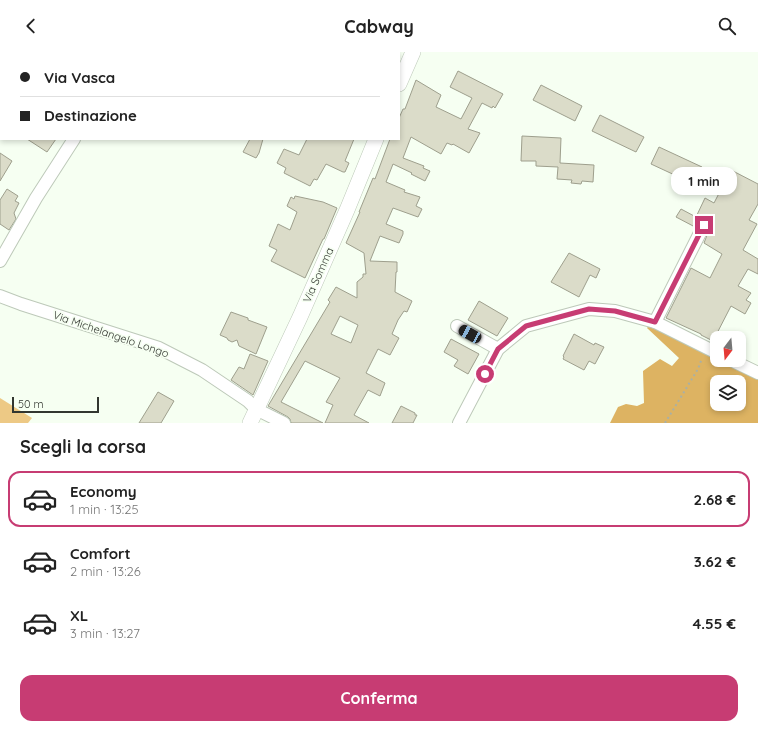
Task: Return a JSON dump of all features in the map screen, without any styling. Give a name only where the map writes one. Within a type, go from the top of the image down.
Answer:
[{"type":"street","points":[[400,82],[413,52]]},
{"type":"street","points":[[0,261],[36,198],[73,140]]},
{"type":"street","name":"Via Somma","points":[[250,423],[300,317],[376,140]]},
{"type":"street","points":[[655,322],[704,225]]},
{"type":"street","name":"Via Michelangelo Longo","points":[[0,296],[159,348],[202,370],[256,408],[284,423]]},
{"type":"street","points":[[458,423],[498,349],[526,326],[589,309],[615,311],[655,322],[710,350]]},
{"type":"street","points":[[457,326],[498,349]]},
{"type":"street","points":[[746,367],[758,373]]},
{"type":"path","points":[[665,423],[698,369],[705,347]]},
{"type":"shaded area","points":[[651,323],[710,352],[710,367],[737,367],[758,380],[758,423],[610,423],[618,407],[626,404],[637,406],[644,403],[643,371],[660,359],[672,366],[679,358],[647,328]]},
{"type":"shaded area","points":[[0,398],[32,418],[28,423],[0,423]]},
{"type":"water","points":[[711,168],[719,172],[711,188],[702,184]]},
{"type":"building","points":[[458,71],[503,94],[495,108],[482,103],[468,129],[480,133],[469,153],[453,144],[447,143],[441,154],[411,137],[403,158],[424,166],[423,168],[430,171],[425,181],[393,164],[386,182],[405,190],[404,192],[420,197],[416,206],[422,209],[418,217],[393,208],[386,224],[403,231],[403,234],[399,243],[380,236],[370,261],[397,262],[395,292],[412,301],[407,312],[404,311],[398,320],[392,334],[399,338],[390,355],[378,349],[366,373],[385,383],[380,396],[368,390],[354,415],[369,423],[325,423],[333,405],[326,402],[340,378],[305,361],[281,402],[323,423],[291,423],[288,417],[268,406],[330,302],[328,300],[336,287],[357,298],[357,282],[363,277],[363,274],[366,274],[364,253],[346,243],[373,178],[375,179],[390,140],[400,140],[400,116],[403,109],[405,109],[416,80],[441,95],[436,107],[461,119],[472,98],[450,87]],"holes":[[[340,316],[358,325],[351,343],[331,334]]]},
{"type":"building","points":[[541,85],[582,106],[575,121],[533,100]]},
{"type":"building","points":[[600,115],[644,137],[636,152],[592,131]]},
{"type":"building","points":[[522,136],[561,138],[560,163],[594,165],[593,182],[582,181],[581,184],[571,183],[572,180],[557,179],[558,167],[536,166],[536,161],[521,161]]},
{"type":"building","points":[[29,140],[55,140],[47,152]]},
{"type":"building","points":[[249,140],[263,140],[256,158],[243,152]]},
{"type":"building","points":[[306,140],[354,140],[345,161],[349,163],[345,172],[326,164],[317,180],[314,179],[310,186],[284,173],[286,168],[277,163],[284,149],[299,155]]},
{"type":"building","points":[[659,147],[702,167],[694,184],[651,164]]},
{"type":"building","points":[[0,153],[12,161],[0,181]]},
{"type":"building","points":[[731,170],[758,184],[758,204],[749,220],[757,224],[743,250],[758,259],[758,274],[748,269],[738,286],[751,293],[746,300],[751,303],[745,314],[731,306],[718,331],[710,331],[710,340],[666,318],[691,268],[710,278],[722,254],[704,243],[711,225],[708,219],[700,219],[695,227],[676,217],[681,209],[696,217],[705,198],[714,203]]},
{"type":"building","points":[[7,189],[18,196],[15,201],[19,203],[14,213],[16,219],[9,230],[0,224],[0,200]]},
{"type":"building","points":[[295,196],[323,202],[337,208],[305,278],[271,261],[277,250],[269,246],[278,224],[290,230],[297,212],[287,206],[291,197],[294,199]]},
{"type":"building","points":[[569,253],[600,269],[596,278],[590,275],[579,297],[551,282]]},
{"type":"building","points":[[479,301],[508,318],[497,336],[468,320]]},
{"type":"building","points":[[231,312],[267,327],[256,354],[239,346],[237,340],[232,342],[220,335]]},
{"type":"building","points":[[574,334],[594,345],[595,343],[604,347],[595,364],[589,361],[584,370],[563,359],[563,356]]},
{"type":"building","points":[[451,339],[479,354],[468,374],[454,366],[458,360],[444,352]]},
{"type":"building","points":[[250,354],[268,361],[253,395],[231,380],[239,367],[244,369]]},
{"type":"building","points":[[158,392],[174,401],[161,423],[139,423]]},
{"type":"building","points":[[401,406],[417,415],[413,423],[392,423]]},
{"type":"route","points":[[485,374],[498,349],[526,326],[589,309],[615,311],[655,322],[704,225]]}]
